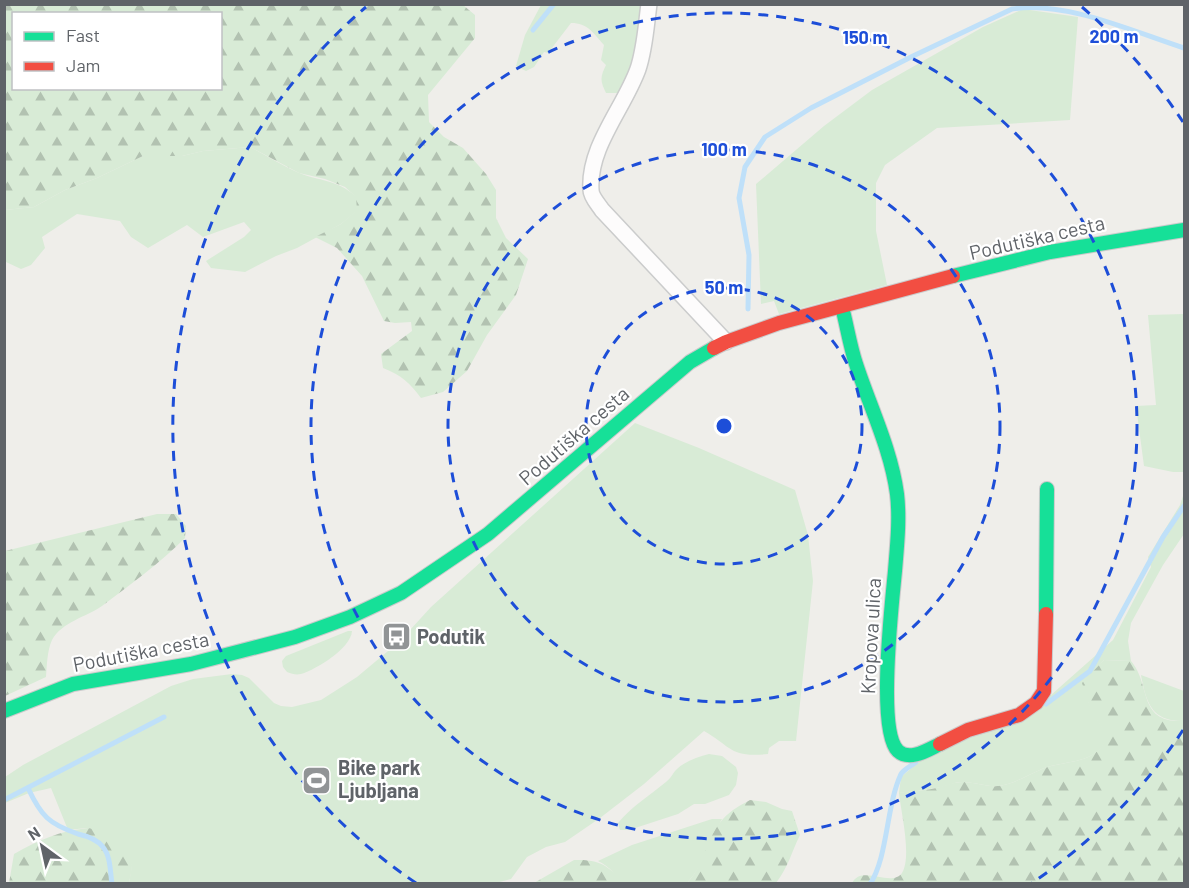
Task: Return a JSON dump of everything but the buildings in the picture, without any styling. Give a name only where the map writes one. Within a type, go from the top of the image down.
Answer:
[{"type":"street","points":[[649,4],[638,68],[629,91],[601,145],[593,168],[591,193],[602,210],[726,342]]},
{"type":"street","name":"Podutiška cesta","points":[[4,711],[73,684],[191,664],[295,637],[350,617],[401,592],[459,556],[488,534],[690,362],[726,342],[779,323],[1050,252],[1185,230]]},
{"type":"street","name":"Kropova ulica","points":[[842,307],[856,364],[880,428],[897,494],[898,530],[886,678],[891,737],[898,751],[907,755],[920,754],[968,730],[1019,715],[1036,703],[1044,692],[1047,489]]},
{"type":"green space","points":[[5,4],[463,5],[475,15],[475,38],[428,95],[429,122],[444,137],[463,148],[486,174],[496,190],[496,218],[506,238],[528,259],[516,295],[487,335],[467,371],[443,392],[421,398],[405,380],[383,368],[381,354],[412,331],[411,322],[384,321],[362,276],[337,248],[315,237],[341,224],[357,210],[356,197],[345,187],[325,179],[299,173],[250,147],[203,151],[182,156],[143,156],[65,190],[34,207],[5,210]]},
{"type":"green space","points":[[541,5],[643,5],[626,87],[617,93],[606,93],[602,79],[606,65],[601,60],[604,45],[590,30],[577,23],[571,23],[548,53],[544,52],[534,67],[526,71],[516,66],[525,35]]},
{"type":"green space","points":[[1023,9],[1078,17],[1070,120],[937,128],[885,165],[876,183],[876,231],[887,285],[779,314],[774,301],[761,304],[756,184],[824,126],[872,90],[983,27]]},
{"type":"green space","points":[[250,147],[297,172],[342,186],[357,197],[358,210],[341,224],[245,272],[211,268],[206,261],[251,230],[244,222],[203,237],[187,225],[148,248],[131,237],[120,221],[77,214],[42,237],[45,248],[31,265],[21,269],[6,262],[5,264],[5,210],[34,207],[65,190],[143,156],[182,156],[203,151]]},
{"type":"green space","points":[[1184,314],[1184,472],[1173,472],[1144,466],[1136,406],[1156,405],[1148,315]]},
{"type":"green space","points":[[635,423],[795,490],[808,535],[813,581],[796,741],[779,741],[769,748],[768,754],[755,755],[738,753],[704,731],[644,784],[600,818],[565,842],[546,847],[527,857],[511,879],[492,884],[129,883],[132,865],[87,828],[68,830],[51,788],[29,793],[5,803],[5,777],[23,765],[171,686],[193,679],[232,674],[249,678],[274,703],[281,706],[292,707],[321,700],[357,677],[400,641],[431,607]]},
{"type":"green space","points":[[1184,493],[1184,534],[1163,565],[1131,623],[1128,641],[1131,661],[1104,660],[1095,671],[1087,689],[1090,706],[1107,734],[1104,744],[1098,751],[1080,760],[1042,769],[1005,785],[959,782],[899,793],[901,777],[921,760],[1051,695],[1113,640],[1151,567],[1148,557],[1180,505]]},
{"type":"green space","points":[[157,514],[176,514],[186,526],[185,538],[155,565],[102,606],[75,620],[56,634],[50,644],[46,677],[5,696],[5,551]]},
{"type":"green space","points":[[352,631],[350,638],[340,651],[316,668],[301,674],[292,674],[283,667],[282,661],[286,656]]},
{"type":"green space","points":[[1104,660],[1131,661],[1142,681],[1152,709],[1159,716],[1169,720],[1184,721],[1184,883],[852,883],[862,876],[891,878],[902,873],[905,866],[906,845],[899,793],[931,789],[959,782],[1005,785],[1051,766],[1080,760],[1097,751],[1103,744],[1106,734],[1091,711],[1082,683]]},
{"type":"green space","points":[[1141,675],[1184,691],[1184,721],[1164,718],[1152,709],[1145,694]]},
{"type":"green space","points":[[709,754],[722,756],[736,767],[738,773],[736,785],[729,795],[705,804],[694,804],[678,814],[629,830],[620,830],[618,823],[623,817],[667,781],[678,768],[690,760]]},
{"type":"green space","points":[[750,800],[766,802],[792,811],[800,835],[776,883],[687,883],[698,867],[717,826],[729,813]]},
{"type":"green space","points":[[712,819],[722,819],[702,861],[687,883],[648,885],[629,883],[598,861],[632,845]]},
{"type":"green space","points":[[88,828],[110,835],[127,850],[132,865],[129,883],[9,883],[14,854],[50,837]]},
{"type":"green space","points":[[574,860],[600,863],[630,883],[534,883]]},
{"type":"waterway","points":[[533,30],[554,4]]},
{"type":"waterway","points":[[748,309],[749,255],[739,198],[745,167],[765,137],[811,108],[1012,9],[1032,7],[1076,13],[1184,48]]},
{"type":"waterway","points":[[1046,704],[1090,671],[1163,537],[1184,506]]},
{"type":"waterway","points":[[4,800],[164,717]]},
{"type":"waterway","points":[[870,884],[876,873],[884,846],[896,787],[902,772],[916,762]]},
{"type":"waterway","points":[[28,788],[37,806],[47,818],[60,827],[92,838],[103,847],[109,860],[112,884]]},
{"type":"traffic: fast","points":[[953,276],[1050,252],[1184,230]]},
{"type":"traffic: fast","points":[[842,307],[854,357],[885,444],[897,494],[898,532],[889,637],[887,694],[892,739],[898,751],[908,755],[919,754],[940,744]]},
{"type":"traffic: fast","points":[[4,711],[73,684],[191,664],[295,637],[350,617],[401,593],[488,534],[690,362],[714,348]]},
{"type":"traffic: fast","points":[[1046,614],[1047,489]]},
{"type":"traffic: jam","points":[[714,348],[779,323],[953,276]]},
{"type":"traffic: jam","points":[[940,744],[968,730],[1019,715],[1036,703],[1044,691],[1046,614]]},
{"type":"place","name":"Podutik","points":[[396,637]]},
{"type":"place","name":"Bike park Ljubljana","points":[[317,780]]}]
